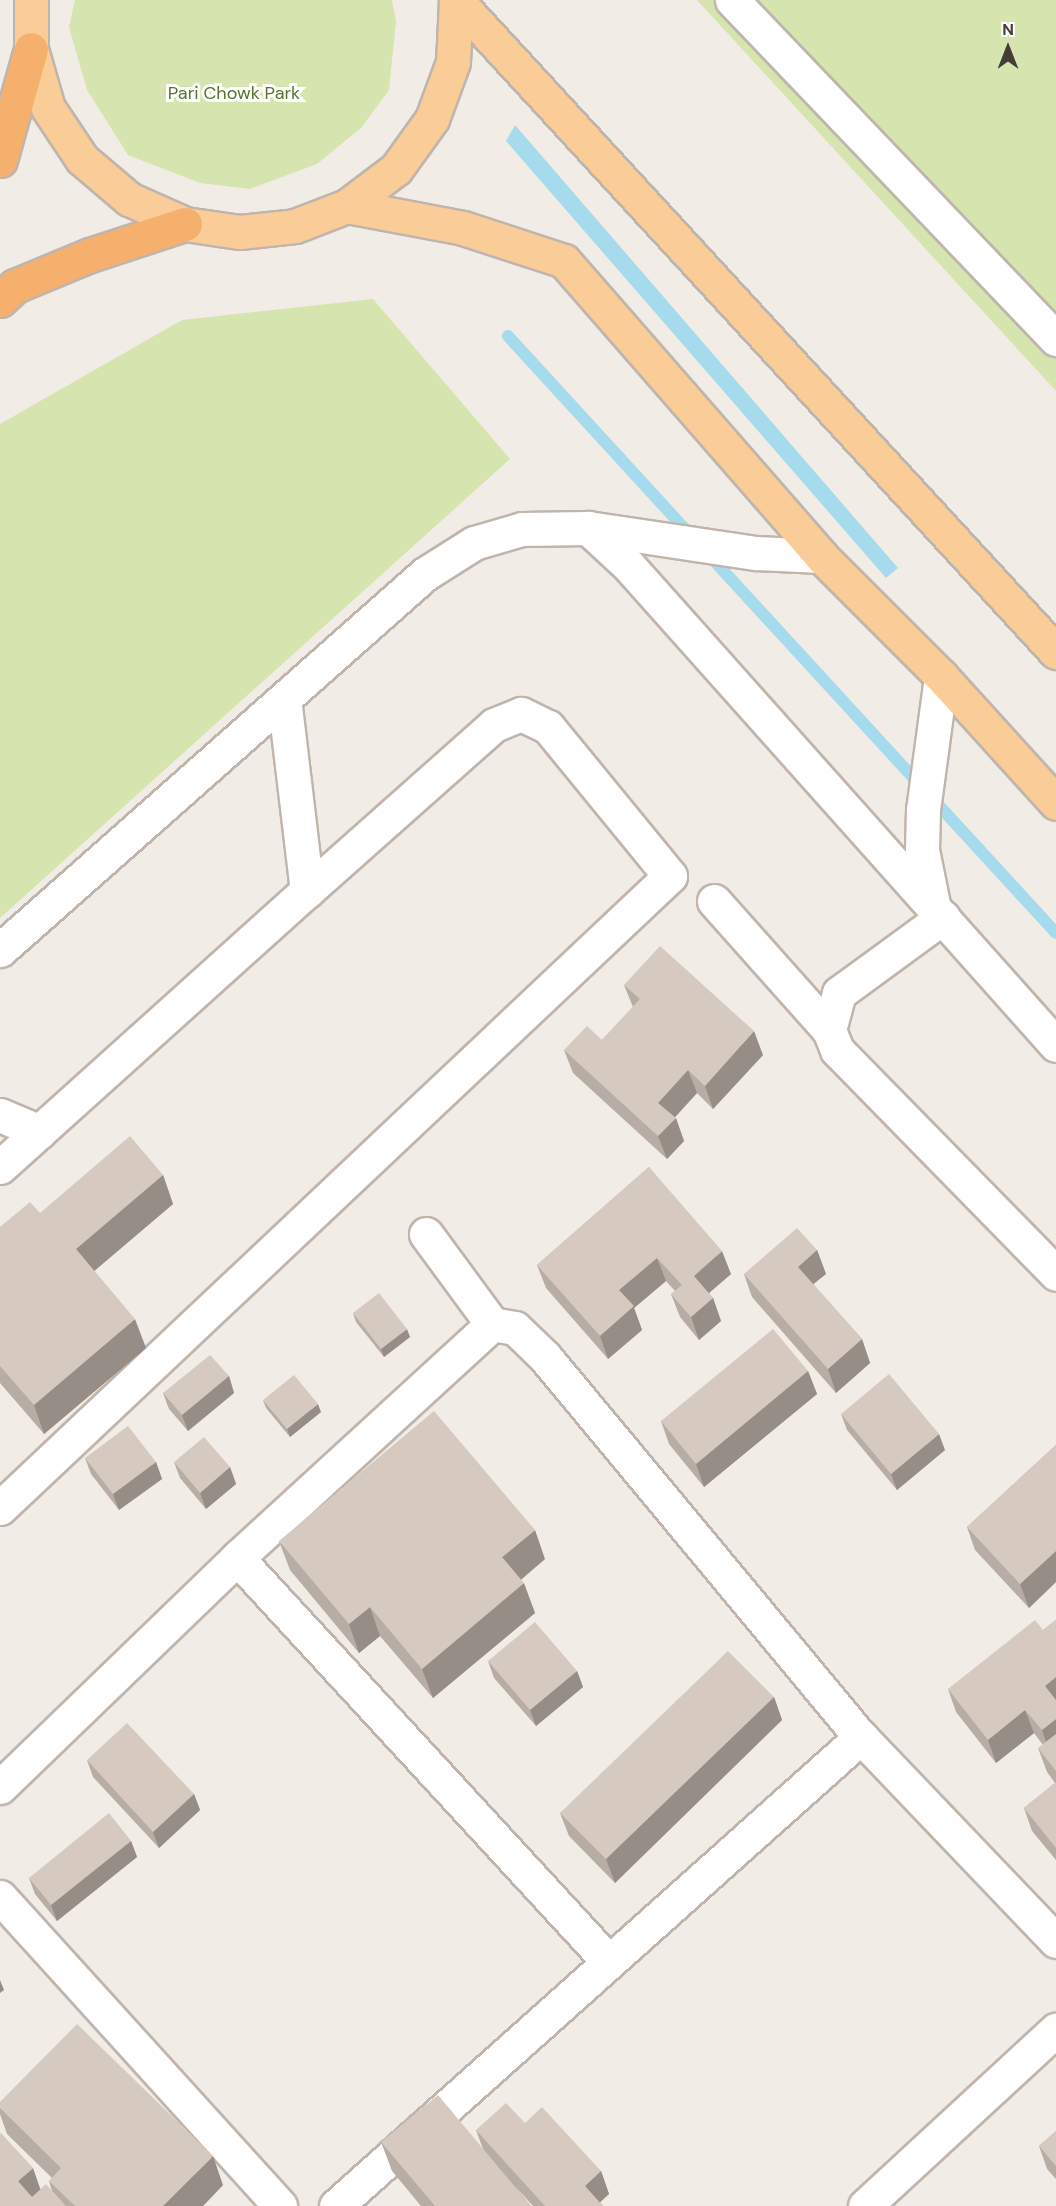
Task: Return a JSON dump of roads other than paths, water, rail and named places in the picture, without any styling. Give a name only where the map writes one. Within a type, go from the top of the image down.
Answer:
[{"type":"highway","points":[[0,160],[31,49]]},
{"type":"highway","points":[[0,300],[15,286],[79,259],[185,224]]},
{"type":"main road","points":[[31,0],[31,49],[48,108],[82,159],[129,199],[185,224],[240,232],[284,227],[347,206],[396,169],[432,120],[453,62],[456,0]]},
{"type":"main road","points":[[456,0],[1056,652]]},
{"type":"main road","points":[[347,206],[462,228],[564,261],[821,556],[941,676],[1056,803]]},
{"type":"street","points":[[732,0],[1056,339]]},
{"type":"street","points":[[588,528],[628,565],[1056,1045]]},
{"type":"street","points":[[0,950],[424,574],[474,543],[522,529],[588,528],[756,553],[821,556]]},
{"type":"street","points":[[938,911],[922,850],[923,810],[941,676]]},
{"type":"street","points":[[284,699],[307,891]]},
{"type":"street","points":[[0,1167],[495,725],[521,714],[548,727],[670,876],[0,1509]]},
{"type":"street","points":[[714,901],[830,1030],[837,1050],[1056,1274]]},
{"type":"street","points":[[830,1030],[839,993],[938,911]]},
{"type":"street","points":[[0,1115],[40,1132]]},
{"type":"street","points":[[426,1234],[492,1324],[515,1328],[545,1357],[861,1737],[1056,1941]]},
{"type":"street","points":[[0,1787],[237,1558],[492,1324]]},
{"type":"street","points":[[237,1558],[609,1962]]},
{"type":"street","points":[[336,2206],[861,1737]]},
{"type":"street","points":[[0,1897],[280,2206]]},
{"type":"street","points":[[865,2206],[1056,2030]]},
{"type":"water","points":[[515,125],[898,568],[886,578],[506,141]]},
{"type":"waterway","points":[[508,336],[692,537]]},
{"type":"waterway","points":[[706,552],[1056,933]]},
{"type":"park label","name":"Pari Chowk Park","points":[[234,93]]}]
